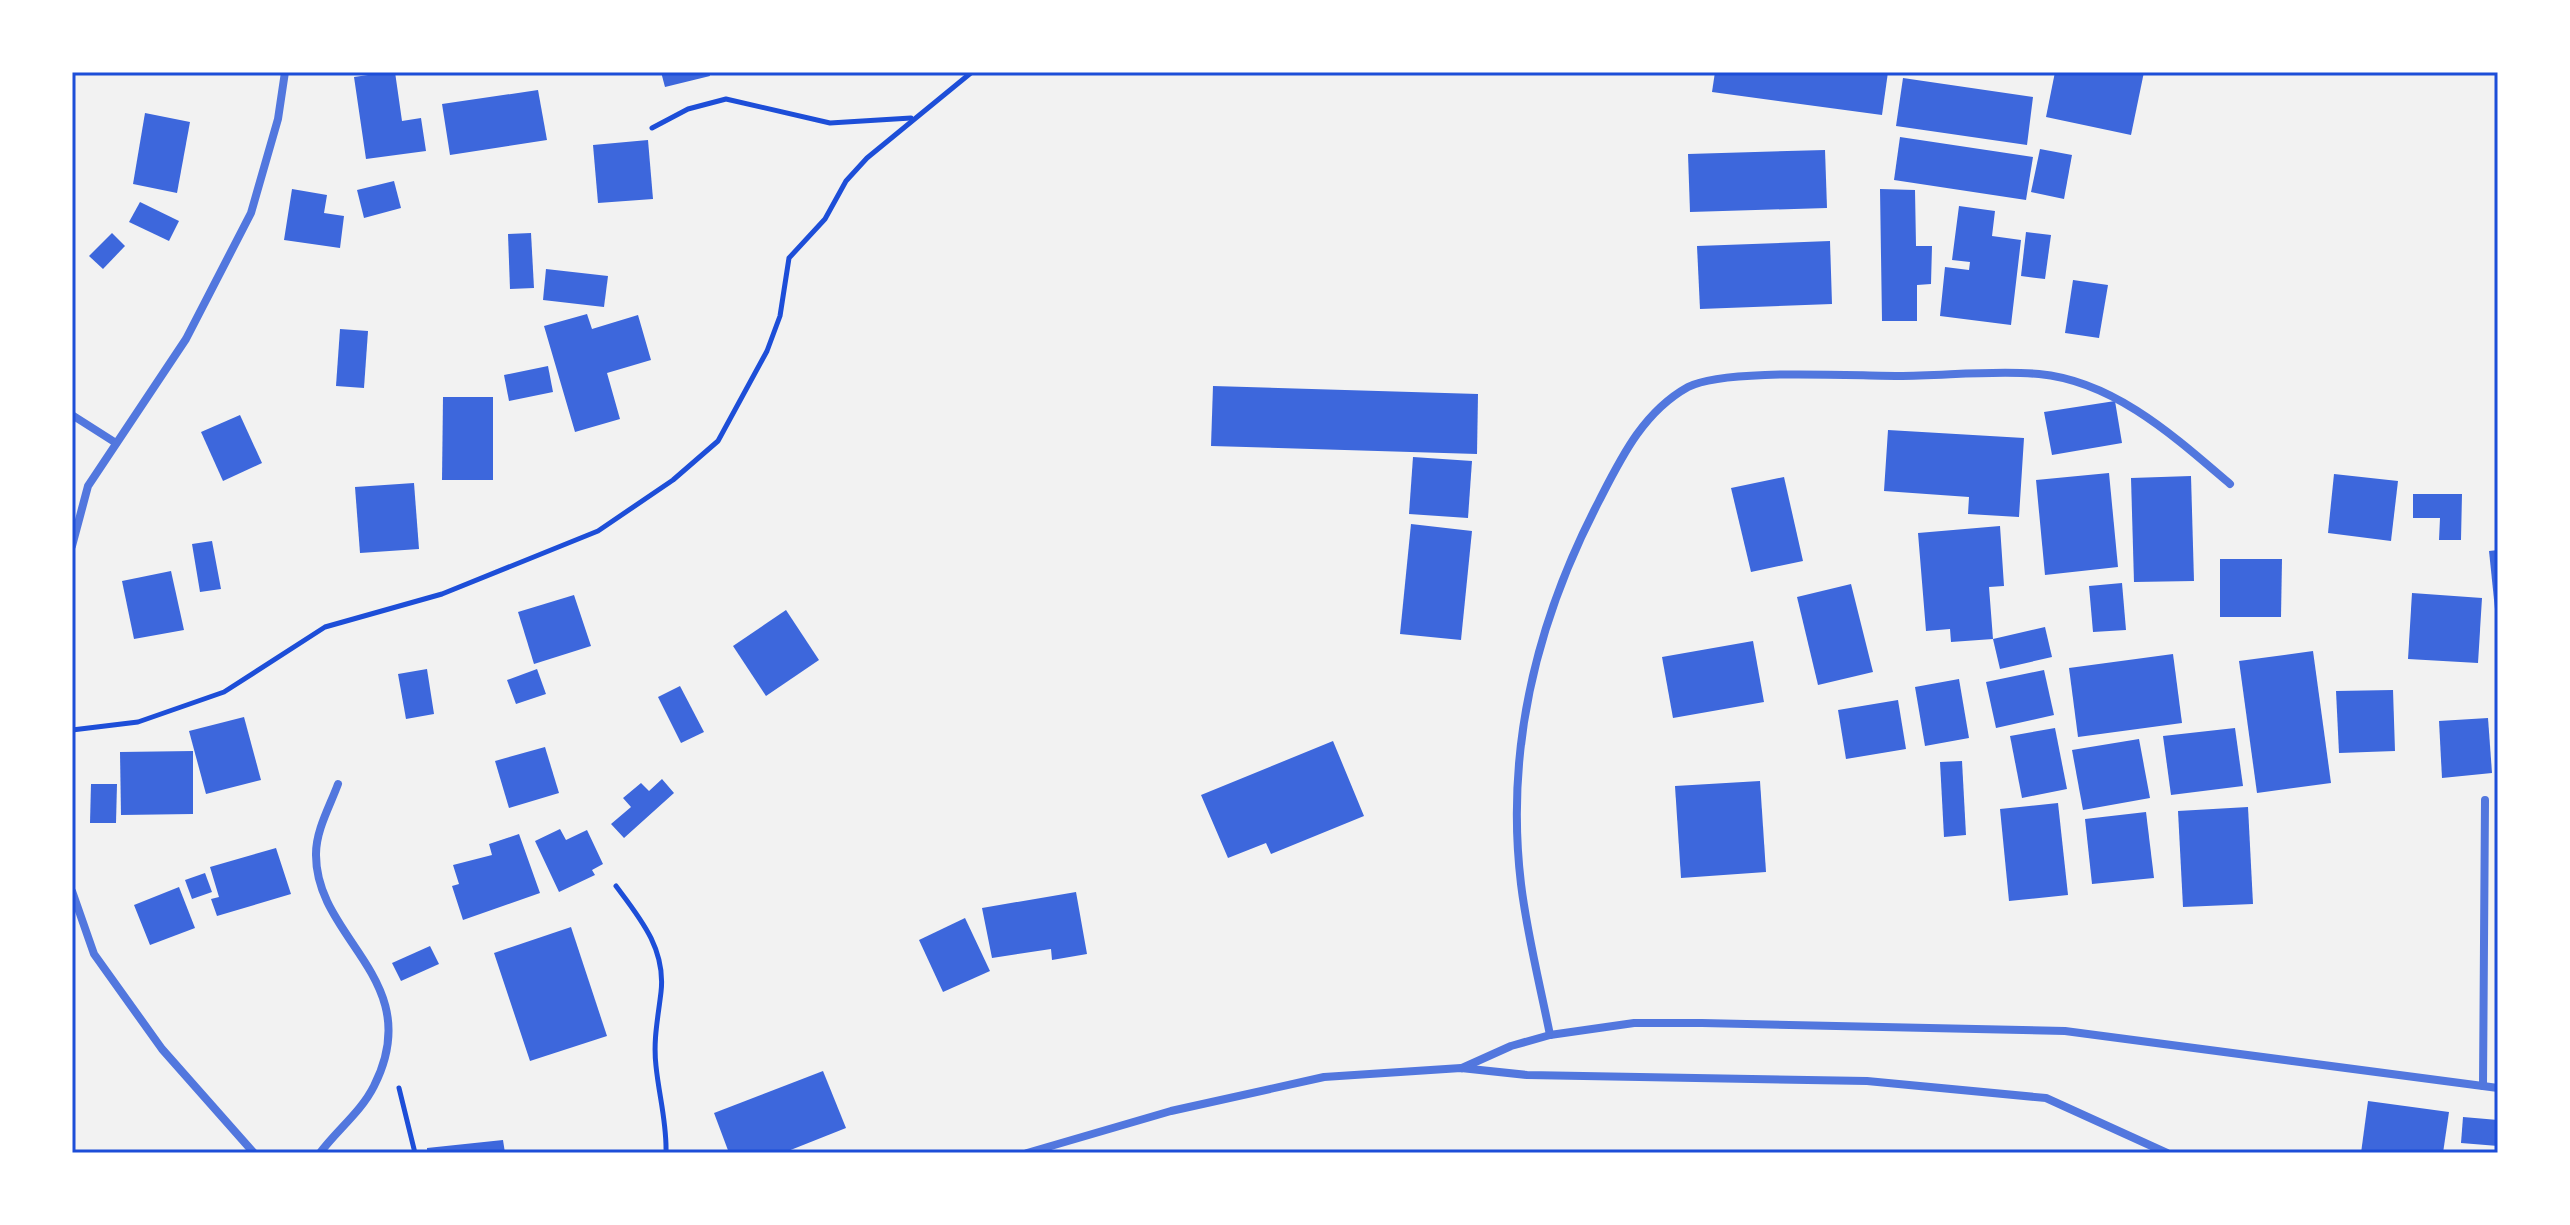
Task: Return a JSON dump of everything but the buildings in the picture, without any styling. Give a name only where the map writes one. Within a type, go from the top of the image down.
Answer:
[{"type":"street","points":[[72,546],[88,486],[186,339],[251,213],[278,119],[285,72]]},
{"type":"street","points":[[1550,1035],[1521,883],[1518,781],[1528,687],[1549,612],[1581,535],[1641,424],[1689,386],[1750,376],[2039,374],[2091,386],[2132,409],[2172,435],[2230,484]]},
{"type":"street","points":[[72,415],[116,443]]},
{"type":"street","points":[[320,1153],[374,1087],[387,1037],[386,1010],[377,978],[333,913],[317,870],[317,838],[338,784]]},
{"type":"street","points":[[2483,1086],[2485,800]]},
{"type":"street","points":[[72,891],[94,954],[162,1049],[226,1117],[254,1153]]},
{"type":"street","points":[[1461,1068],[1511,1046],[1550,1035],[1634,1023],[2065,1031],[2498,1088]]},
{"type":"street","points":[[1027,1153],[1171,1111],[1324,1077],[1461,1068],[1527,1075],[1867,1081],[2046,1098],[2167,1153]]},
{"type":"path","points":[[72,730],[138,722],[224,692],[325,627],[442,594],[598,531],[673,480],[718,441],[767,351],[780,316],[789,258],[825,219],[846,181],[912,118],[972,72]]},
{"type":"path","points":[[652,128],[688,109],[726,99],[830,123],[912,118]]},
{"type":"path","points":[[616,886],[647,926],[659,957],[662,974],[654,1028],[655,1066],[666,1124],[666,1153]]},
{"type":"path","points":[[398,1081],[415,1153]]}]
